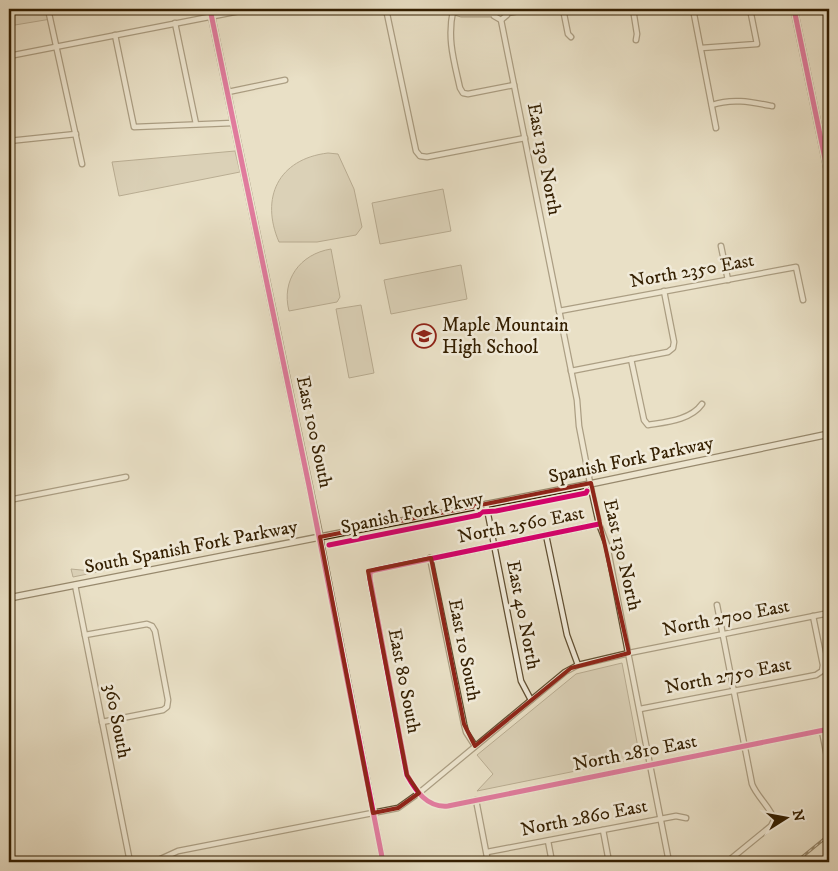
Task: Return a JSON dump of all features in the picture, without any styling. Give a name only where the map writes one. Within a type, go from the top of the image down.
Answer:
[{"type":"street","points":[[48,9],[82,164]]},
{"type":"street","name":"East 100 South","points":[[210,9],[320,536],[383,862]]},
{"type":"street","points":[[9,56],[250,9]]},
{"type":"street","points":[[386,9],[416,151],[420,156],[427,157],[525,138]]},
{"type":"street","points":[[444,9],[472,15],[494,12],[496,18],[501,20],[506,17],[507,11],[530,9]]},
{"type":"street","points":[[563,9],[568,34],[571,37]]},
{"type":"street","points":[[633,9],[637,34],[636,40]]},
{"type":"street","points":[[693,9],[716,128]]},
{"type":"street","points":[[700,48],[757,44],[750,9]]},
{"type":"street","points":[[794,9],[828,163],[829,178]]},
{"type":"street","points":[[453,12],[449,33],[450,42],[460,88],[463,93],[468,94],[514,84]]},
{"type":"street","name":"East 130 North","points":[[501,20],[577,400],[579,426],[599,524],[607,545],[669,862]]},
{"type":"street","points":[[175,23],[196,124]]},
{"type":"street","points":[[115,35],[134,126],[233,123]]},
{"type":"street","points":[[228,92],[285,80]]},
{"type":"street","points":[[712,105],[732,100],[772,106]]},
{"type":"street","points":[[9,141],[76,134]]},
{"type":"street","points":[[721,246],[728,280]]},
{"type":"street","name":"North 2350 East","points":[[559,311],[796,267],[803,300]]},
{"type":"street","points":[[571,371],[668,352],[673,348],[674,342],[664,291]]},
{"type":"street","points":[[631,359],[644,420],[648,425],[676,420],[698,410],[702,404]]},
{"type":"street","name":"Spanish Fork Parkway","points":[[439,513],[829,434]]},
{"type":"street","points":[[9,500],[126,478]]},
{"type":"street","name":"East 40 North","points":[[486,504],[521,682],[531,700]]},
{"type":"street","name":"South Spanish Fork Parkway","points":[[9,598],[439,513]]},
{"type":"street","name":"North 2560 East","points":[[370,572],[599,524]]},
{"type":"street","points":[[154,862],[178,851],[398,808],[419,793],[565,672],[578,664],[567,635],[546,535]]},
{"type":"street","name":"East 10 South","points":[[430,558],[464,724],[466,732],[475,746]]},
{"type":"street","name":"East 80 South","points":[[370,572],[407,775],[419,793]]},
{"type":"street","name":"360 South","points":[[75,585],[130,862]]},
{"type":"street","points":[[717,605],[755,792],[772,814],[774,820],[771,826],[727,862]]},
{"type":"street","name":"North 2700 East","points":[[578,664],[629,652],[829,613]]},
{"type":"street","name":"North 2750 East","points":[[640,709],[816,675],[822,671],[823,665],[813,616]]},
{"type":"street","points":[[85,635],[144,624],[151,625],[155,631],[168,700],[167,707],[161,710],[102,722]]},
{"type":"street","name":"North 2810 East","points":[[419,793],[434,806],[448,806],[829,730]]},
{"type":"street","points":[[822,731],[829,767]]},
{"type":"street","points":[[476,800],[488,862]]},
{"type":"street","name":"North 2860 East","points":[[486,852],[661,818],[676,816],[686,818]]},
{"type":"street","points":[[603,830],[609,862]]},
{"type":"street","points":[[548,841],[552,862]]},
{"type":"highlighted area","points":[[591,483],[629,653],[571,668],[475,746],[464,724],[431,558],[368,571],[407,775],[419,793],[398,808],[373,813],[320,537]]},
{"type":"shaded area","points":[[9,9],[48,9],[51,19],[9,26]]},
{"type":"shaded area","points":[[235,151],[240,172],[119,196],[112,162]]},
{"type":"shaded area","points":[[328,153],[338,154],[354,189],[362,227],[356,235],[317,242],[279,242],[272,210],[273,196],[278,183],[286,172],[297,163]]},
{"type":"shaded area","points":[[443,189],[451,231],[380,244],[372,203]]},
{"type":"shaded area","points":[[331,249],[340,297],[337,302],[289,311],[288,289],[295,270],[310,256]]},
{"type":"shaded area","points":[[461,265],[467,299],[391,314],[384,280]]},
{"type":"shaded area","points":[[361,305],[374,373],[349,378],[336,309]]},
{"type":"shaded area","points":[[105,562],[107,570],[73,577],[71,569],[91,571]]},
{"type":"shaded area","points":[[622,663],[640,758],[477,791],[493,774],[477,755],[576,674]]},
{"type":"railway","points":[[796,862],[829,835]]},
{"type":"cycle path","points":[[210,9],[309,486],[383,862]]},
{"type":"cycle path","points":[[794,9],[829,178]]},
{"type":"cycle path","name":"Spanish Fork Pkwy","points":[[329,545],[479,515],[482,512],[496,511],[586,493],[587,491]]},
{"type":"cycle path","points":[[599,524],[370,572],[407,775],[423,797],[434,804],[448,806],[829,729]]},
{"type":"place","name":"Maple Mountain High School","points":[[424,336]]}]
